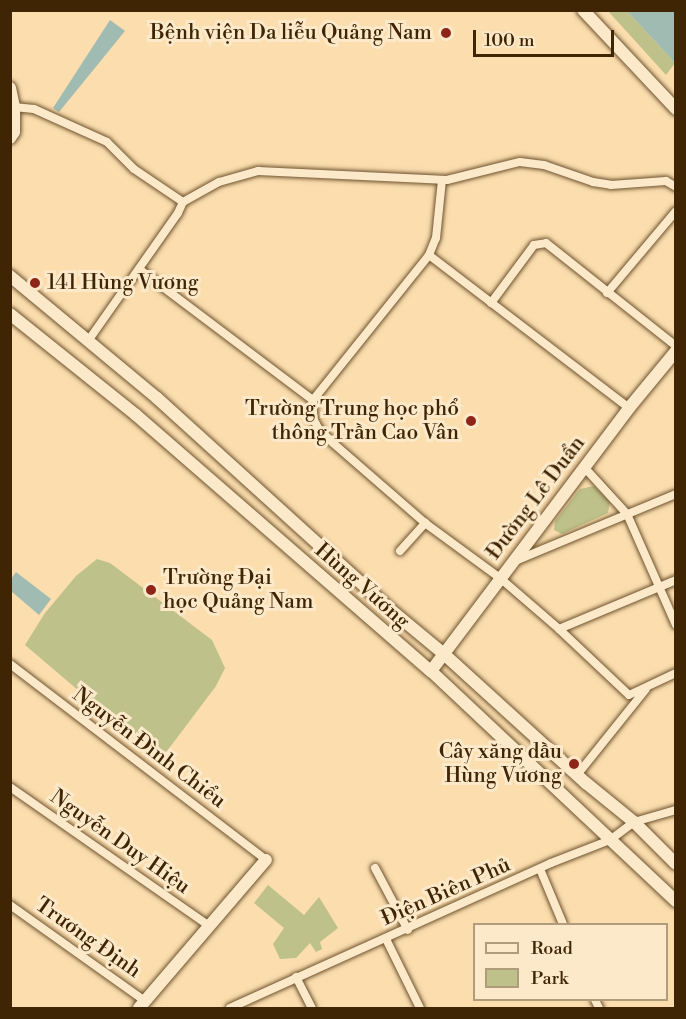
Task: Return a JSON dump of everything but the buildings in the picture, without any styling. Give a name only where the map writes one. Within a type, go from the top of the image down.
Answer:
[{"type":"main road","points":[[583,10],[675,109]]},
{"type":"main road","points":[[10,88],[14,107],[14,132],[10,138]]},
{"type":"main road","name":"Hùng Vương","points":[[10,276],[157,398],[392,611],[444,654],[577,775],[633,822],[675,864]]},
{"type":"main road","name":"Hùng Vương","points":[[10,314],[136,415],[430,671],[675,901]]},
{"type":"main road","name":"Đường Lê Duẩn","points":[[430,671],[629,408],[675,351]]},
{"type":"main road","points":[[142,1005],[266,860]]},
{"type":"street","points":[[14,107],[34,109],[107,142],[134,169],[183,202]]},
{"type":"street","points":[[88,341],[183,202],[219,182],[258,171],[442,180],[458,179],[520,162],[544,165],[593,182],[611,185],[666,181],[675,187]]},
{"type":"street","points":[[442,180],[436,238],[429,255],[313,400],[313,418],[318,428],[425,523],[500,578],[559,629],[629,695],[675,673]]},
{"type":"street","points":[[608,292],[675,211]]},
{"type":"street","points":[[491,303],[534,245],[546,243],[675,346]]},
{"type":"street","points":[[429,255],[629,408]]},
{"type":"street","points":[[139,269],[313,400]]},
{"type":"street","points":[[584,467],[627,514],[675,625]]},
{"type":"street","points":[[512,563],[675,494]]},
{"type":"street","points":[[400,551],[425,523]]},
{"type":"street","points":[[559,629],[675,580]]},
{"type":"street","name":"Nguyễn Đình Chiểu","points":[[10,664],[266,860]]},
{"type":"street","points":[[577,775],[646,688]]},
{"type":"street","name":"Nguyễn Duy Hiệu","points":[[10,787],[209,926]]},
{"type":"street","name":"Điện Biên Phủ","points":[[230,1008],[610,840],[633,822],[675,810]]},
{"type":"street","points":[[375,868],[408,930]]},
{"type":"street","points":[[540,869],[563,923]]},
{"type":"street","name":"Trương Định","points":[[10,905],[142,1005]]},
{"type":"street","points":[[386,939],[419,1008]]},
{"type":"street","points":[[296,977],[312,1008]]},
{"type":"green space","points":[[608,11],[627,11],[675,63],[666,75]]},
{"type":"green space","points":[[594,486],[610,502],[608,513],[562,534],[554,530],[555,521],[580,489]]},
{"type":"green space","points":[[97,559],[110,563],[212,640],[225,668],[216,686],[164,755],[85,696],[25,645],[45,613],[76,576]]},
{"type":"green space","points":[[268,885],[304,915],[319,897],[338,928],[320,942],[322,949],[316,952],[310,943],[296,958],[280,959],[273,944],[284,928],[254,903]]},
{"type":"shaded area","points":[[627,11],[675,11],[675,63]]},
{"type":"shaded area","points":[[110,20],[125,31],[59,112],[53,108]]},
{"type":"shaded area","points":[[16,572],[51,599],[39,615],[11,591],[11,579]]},
{"type":"place","name":"Bệnh viện Da liễu Quảng Nam","points":[[446,33]]},
{"type":"place","name":"141 Hùng Vương","points":[[35,283]]},
{"type":"place","name":"Trường Trung học phổ thông Trần Cao Vân","points":[[471,421]]},
{"type":"place","name":"Trường Đại học Quảng Nam","points":[[151,590]]},
{"type":"place","name":"Cây xăng dầu Hùng Vương","points":[[574,764]]}]
